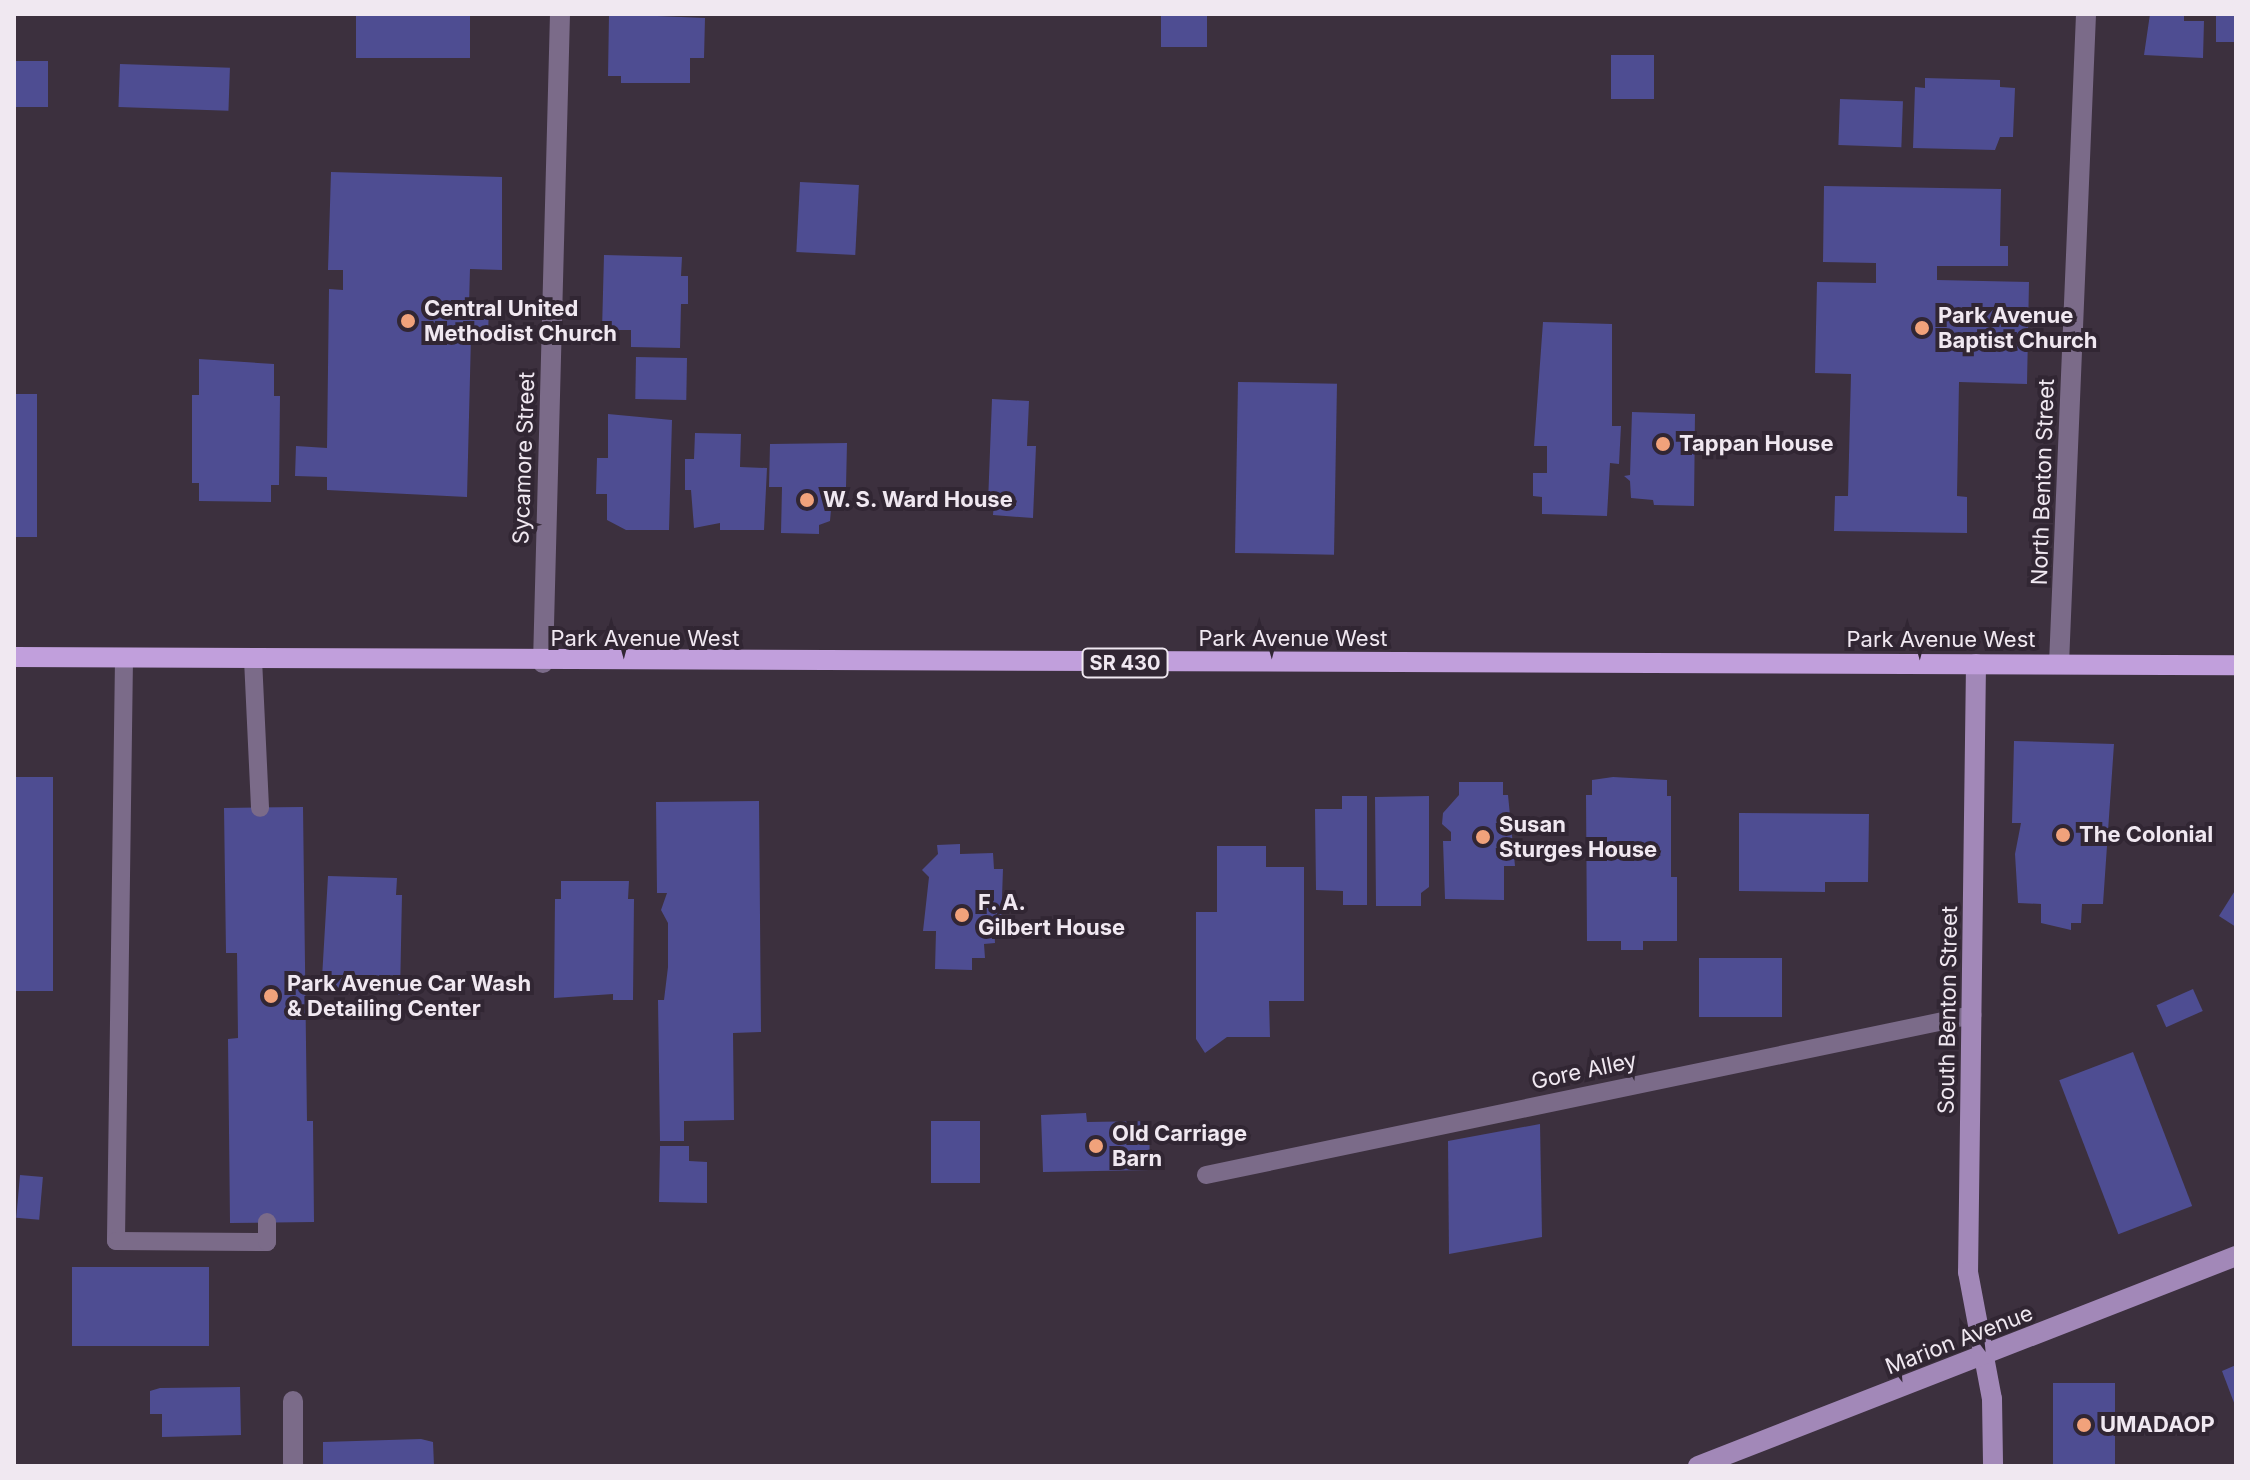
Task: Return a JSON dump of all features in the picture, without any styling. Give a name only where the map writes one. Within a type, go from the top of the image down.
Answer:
[{"type":"main road","name":"Park Avenue West","points":[[14,657],[543,663],[2236,665]]},
{"type":"street","name":"Sycamore Street","points":[[543,663],[560,14]]},
{"type":"street","name":"North Benton Street","points":[[2059,664],[2086,14]]},
{"type":"street","name":"South Benton Street","points":[[1976,664],[1968,1272],[1992,1399],[1993,1466]]},
{"type":"street","name":"Marion Avenue","points":[[1698,1466],[2236,1256]]},
{"type":"street","points":[[293,1401],[293,1466]]},
{"type":"lane","points":[[124,659],[116,1241],[267,1242],[267,1222]]},
{"type":"lane","points":[[253,659],[260,808]]},
{"type":"lane","name":"Gore Alley","points":[[1206,1175],[1972,1015]]},
{"type":"building","points":[[356,14],[470,14],[470,58],[356,58]]},
{"type":"building","points":[[609,14],[705,18],[704,58],[690,58],[690,83],[621,83],[621,76],[608,76]]},
{"type":"building","points":[[1161,14],[1207,14],[1207,47],[1161,47]]},
{"type":"building","points":[[2150,14],[2184,14],[2184,21],[2204,21],[2203,58],[2144,55]]},
{"type":"building","points":[[2216,14],[2236,14],[2236,42],[2216,42]]},
{"type":"building","points":[[1611,55],[1654,55],[1654,99],[1611,99]]},
{"type":"building","points":[[14,61],[48,61],[48,107],[14,107]]},
{"type":"building","points":[[120,64],[230,68],[228,111],[118,107]]},
{"type":"building","points":[[1925,78],[2000,80],[2000,87],[2015,88],[2013,137],[2000,137],[1995,150],[1913,148],[1915,87],[1925,88]]},
{"type":"building","points":[[1840,99],[1903,101],[1901,147],[1838,145]]},
{"type":"building","name":"Central United Methodist Church","points":[[331,172],[502,177],[502,270],[470,269],[469,305],[489,305],[488,336],[471,336],[467,497],[327,490],[327,477],[295,476],[296,446],[327,448],[329,289],[343,290],[343,270],[328,270]]},
{"type":"building","points":[[800,182],[859,185],[855,255],[796,252]]},
{"type":"building","name":"Park Avenue Baptist Church","points":[[1824,186],[2001,189],[2000,246],[2008,246],[2008,266],[1937,266],[1937,280],[2029,282],[2027,384],[1959,382],[1957,496],[1967,497],[1967,533],[1834,531],[1835,496],[1848,496],[1851,374],[1815,373],[1817,282],[1876,283],[1876,263],[1823,262]]},
{"type":"building","points":[[604,255],[682,257],[681,276],[688,276],[688,304],[681,304],[680,348],[631,347],[631,330],[602,330]]},
{"type":"building","points":[[1543,322],[1612,324],[1612,426],[1621,426],[1619,464],[1610,463],[1607,516],[1542,514],[1542,497],[1533,496],[1533,473],[1547,473],[1547,446],[1534,446]]},
{"type":"building","points":[[636,357],[687,358],[686,400],[635,399]]},
{"type":"building","points":[[199,359],[274,364],[274,396],[280,396],[279,485],[271,485],[271,502],[199,501],[199,483],[192,483],[192,395],[199,395]]},
{"type":"building","points":[[1238,382],[1337,384],[1334,555],[1235,553]]},
{"type":"building","points":[[14,394],[37,394],[37,537],[14,537]]},
{"type":"building","points":[[992,399],[1029,401],[1027,446],[1036,446],[1033,518],[993,515],[994,503],[988,503]]},
{"type":"building","name":"Tappan House","points":[[1632,412],[1695,414],[1694,506],[1654,505],[1653,500],[1631,498],[1630,481],[1624,476],[1630,475]]},
{"type":"building","points":[[608,414],[672,420],[669,530],[626,530],[607,520],[607,494],[596,494],[597,458],[608,458]]},
{"type":"building","points":[[695,433],[741,434],[740,467],[767,468],[764,530],[720,530],[720,523],[694,528],[691,490],[685,490],[685,459],[694,459]]},
{"type":"building","name":"W. S. Ward House","points":[[847,443],[846,487],[833,487],[830,521],[819,525],[819,534],[781,533],[782,487],[769,487],[770,444]]},
{"type":"building","name":"The Colonial","points":[[2014,741],[2114,744],[2103,904],[2082,904],[2081,923],[2071,923],[2071,930],[2041,923],[2041,904],[2018,903],[2015,854],[2021,823],[2012,823]]},
{"type":"building","points":[[14,777],[53,777],[53,991],[14,991]]},
{"type":"building","points":[[1613,777],[1667,780],[1667,796],[1671,796],[1671,877],[1677,877],[1677,941],[1643,941],[1643,950],[1621,950],[1621,941],[1587,941],[1586,795],[1592,795],[1592,780]]},
{"type":"building","name":"Susan Sturges House","points":[[1459,782],[1503,782],[1503,795],[1508,795],[1515,866],[1504,866],[1504,900],[1445,899],[1443,841],[1451,841],[1451,832],[1442,824],[1443,813],[1459,795]]},
{"type":"building","points":[[1342,796],[1367,796],[1367,905],[1343,905],[1343,891],[1316,890],[1315,809],[1342,809]]},
{"type":"building","points":[[1429,796],[1429,887],[1421,893],[1421,906],[1376,906],[1375,797]]},
{"type":"building","points":[[759,801],[761,1032],[733,1033],[734,1120],[684,1121],[684,1141],[660,1141],[658,1000],[664,1000],[668,923],[661,910],[667,893],[657,893],[656,802]]},
{"type":"building","name":"Park Avenue Car Wash & Detailing Center","points":[[303,807],[307,1121],[313,1121],[314,1222],[230,1223],[228,1039],[238,1038],[237,953],[226,953],[224,808]]},
{"type":"building","points":[[1739,813],[1869,814],[1868,882],[1825,882],[1825,892],[1739,891]]},
{"type":"building","name":"F. A. Gilbert House","points":[[960,844],[960,854],[993,853],[994,869],[1003,869],[1001,926],[994,926],[995,943],[984,944],[985,958],[972,958],[972,970],[935,969],[936,931],[923,931],[929,877],[922,870],[938,854],[937,845]]},
{"type":"building","points":[[1217,846],[1266,846],[1266,867],[1304,867],[1304,1001],[1269,1001],[1270,1037],[1227,1037],[1205,1053],[1196,1039],[1196,912],[1217,912]]},
{"type":"building","points":[[328,876],[397,878],[396,895],[402,895],[400,995],[339,989],[339,995],[321,995]]},
{"type":"building","points":[[561,881],[629,881],[628,899],[634,899],[633,1000],[613,1000],[613,994],[554,998],[555,899],[561,899]]},
{"type":"building","points":[[2236,889],[2236,927],[2219,916]]},
{"type":"building","points":[[1699,958],[1782,958],[1782,1017],[1699,1017]]},
{"type":"building","points":[[2193,989],[2203,1011],[2166,1027],[2156,1005]]},
{"type":"building","points":[[2133,1052],[2192,1206],[2118,1234],[2059,1080]]},
{"type":"building","name":"Old Carriage Barn","points":[[1086,1113],[1087,1122],[1149,1121],[1150,1170],[1043,1172],[1041,1115]]},
{"type":"building","points":[[931,1121],[980,1121],[980,1183],[931,1183]]},
{"type":"building","points":[[1540,1124],[1542,1237],[1449,1254],[1448,1141]]},
{"type":"building","points":[[660,1146],[689,1146],[689,1161],[707,1162],[707,1203],[659,1202]]},
{"type":"building","points":[[20,1175],[43,1177],[39,1220],[16,1218]]},
{"type":"building","points":[[72,1267],[209,1267],[209,1346],[72,1346]]},
{"type":"building","points":[[2236,1365],[2236,1408],[2222,1371]]},
{"type":"building","name":"UMADAOP","points":[[2053,1383],[2115,1383],[2115,1466],[2053,1466]]},
{"type":"building","points":[[240,1387],[241,1435],[162,1437],[162,1414],[150,1414],[150,1391],[160,1388]]},
{"type":"building","points":[[421,1439],[433,1442],[434,1466],[323,1466],[323,1442]]},
{"type":"place","name":"Central United Methodist Church","points":[[408,321]]},
{"type":"place","name":"Park Avenue Baptist Church","points":[[1922,328]]},
{"type":"place","name":"Tappan House","points":[[1663,444]]},
{"type":"place","name":"W. S. Ward House","points":[[807,500]]},
{"type":"place","name":"The Colonial","points":[[2063,835]]},
{"type":"place","name":"Susan Sturges House","points":[[1483,837]]},
{"type":"place","name":"F. A. Gilbert House","points":[[962,915]]},
{"type":"place","name":"Park Avenue Car Wash & Detailing Center","points":[[271,996]]},
{"type":"place","name":"Old Carriage Barn","points":[[1096,1146]]},
{"type":"place","name":"UMADAOP","points":[[2084,1425]]}]
